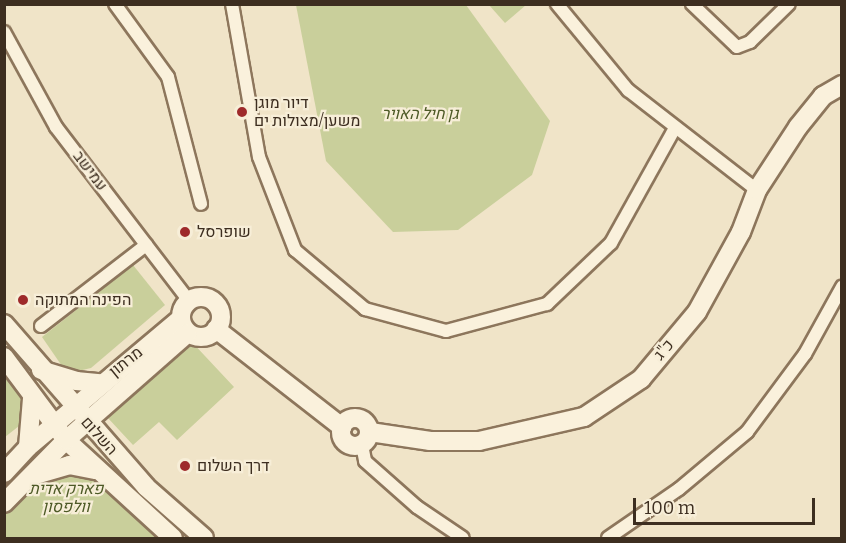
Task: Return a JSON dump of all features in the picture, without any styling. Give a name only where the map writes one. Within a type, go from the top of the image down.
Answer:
[{"type":"street","points":[[115,4],[168,77],[201,204]]},
{"type":"street","points":[[232,4],[259,158],[295,250],[365,309],[446,332],[547,304],[611,243],[675,128]]},
{"type":"street","points":[[557,4],[628,90],[757,190]]},
{"type":"street","points":[[692,4],[737,47],[750,42],[789,4]]},
{"type":"street","name":"עמישב","points":[[4,32],[56,127],[189,301]]},
{"type":"street","name":"כ\"ג","points":[[216,329],[342,427],[356,418],[366,422],[366,439],[479,441],[584,417],[640,379],[697,312],[741,232],[757,190],[798,127],[824,96],[842,85]]},
{"type":"street","points":[[41,326],[146,244]]},
{"type":"street","points":[[608,538],[679,489],[747,432],[805,354],[842,287]]},
{"type":"street","points":[[200,297],[213,302],[220,313],[216,329],[203,337],[184,326],[189,301],[200,297]]},
{"type":"street","name":"השלום","points":[[4,324],[73,407],[146,487],[204,538]]},
{"type":"street","name":"מרתון","points":[[4,473],[27,447],[100,383],[184,326]]},
{"type":"street","name":"מרתון","points":[[4,503],[184,326]]},
{"type":"street","name":"השלום","points":[[4,357],[32,398],[66,440],[95,470],[172,538]]},
{"type":"street","points":[[40,369],[86,383],[100,383]]},
{"type":"street","points":[[27,447],[32,398]]},
{"type":"street","points":[[366,439],[365,461],[417,507],[464,538]]},
{"type":"street","points":[[27,478],[69,465],[95,470]]},
{"type":"green space","name":"גן חיל האויר","points":[[296,5],[466,5],[550,121],[532,175],[458,230],[393,232],[326,161]]},
{"type":"green space","points":[[489,5],[526,5],[505,23]]},
{"type":"green space","points":[[133,265],[165,305],[91,368],[78,371],[64,369],[42,337]]},
{"type":"green space","points":[[190,340],[234,387],[177,440],[159,422],[133,445],[107,417]]},
{"type":"green space","points":[[5,377],[33,415],[5,437]]},
{"type":"green space","name":"פארק אדית וולפסון","points":[[66,440],[173,538],[5,538],[4,503]]},
{"type":"place","name":"דיור מוגן משען/מצולות ים","points":[[242,112]]},
{"type":"place","name":"שופרסל","points":[[185,232]]},
{"type":"place","name":"הפינה המתוקה","points":[[23,300]]},
{"type":"place","name":"דרך השלום","points":[[185,466]]}]
